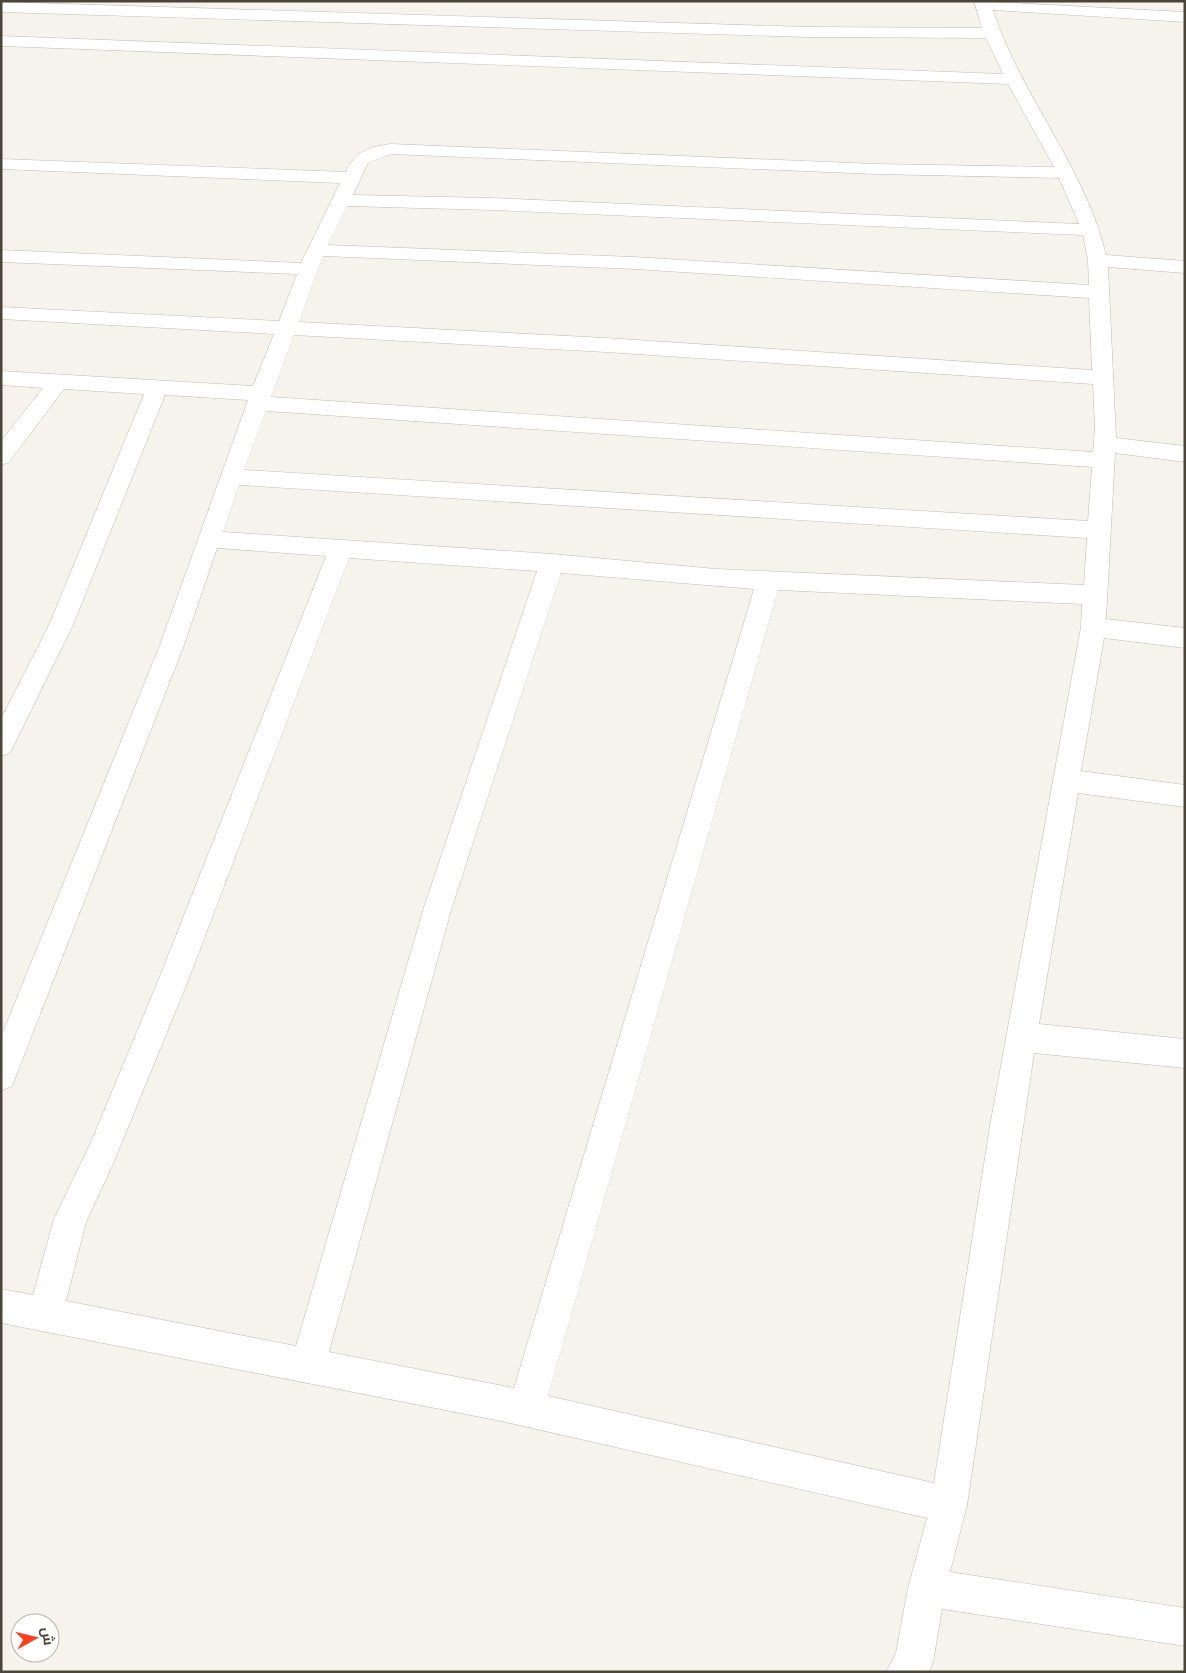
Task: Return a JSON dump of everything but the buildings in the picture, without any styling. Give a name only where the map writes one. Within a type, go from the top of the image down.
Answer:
[{"type":"street","points":[[906,1672],[914,1662],[927,1588],[949,1505],[1022,1036],[1093,627],[1105,452],[1098,260],[1091,230],[1066,172],[1014,79],[992,33],[983,3],[1185,17]]},
{"type":"street","points":[[1,7],[797,32],[992,33]]},
{"type":"street","points":[[1,42],[1014,79]]},
{"type":"street","points":[[1,1076],[168,654],[230,477],[312,260],[361,160],[378,151],[391,149],[876,169],[1066,172]]},
{"type":"street","points":[[1,164],[353,178]]},
{"type":"street","points":[[341,200],[1091,230]]},
{"type":"street","points":[[1,256],[634,263],[1098,292]]},
{"type":"street","points":[[1098,260],[1185,267]]},
{"type":"street","points":[[1,314],[606,345],[1103,378]]},
{"type":"street","points":[[1,378],[157,388],[259,398],[788,440],[1185,454]]},
{"type":"street","points":[[1,457],[60,382]]},
{"type":"street","points":[[1,745],[61,626],[157,388]]},
{"type":"street","points":[[230,477],[654,501],[1099,530]]},
{"type":"street","points":[[208,540],[769,580],[1095,595]]},
{"type":"street","points":[[45,1315],[70,1219],[102,1153],[173,981],[341,549]]},
{"type":"street","points":[[308,1366],[438,907],[552,564]]},
{"type":"street","points":[[526,1409],[769,580]]},
{"type":"street","points":[[1093,627],[1185,638]]},
{"type":"street","points":[[1066,780],[1185,796]]},
{"type":"street","points":[[1022,1036],[1185,1054]]},
{"type":"street","points":[[1,1306],[526,1409],[949,1505]]},
{"type":"street","points":[[927,1588],[1185,1627]]}]
